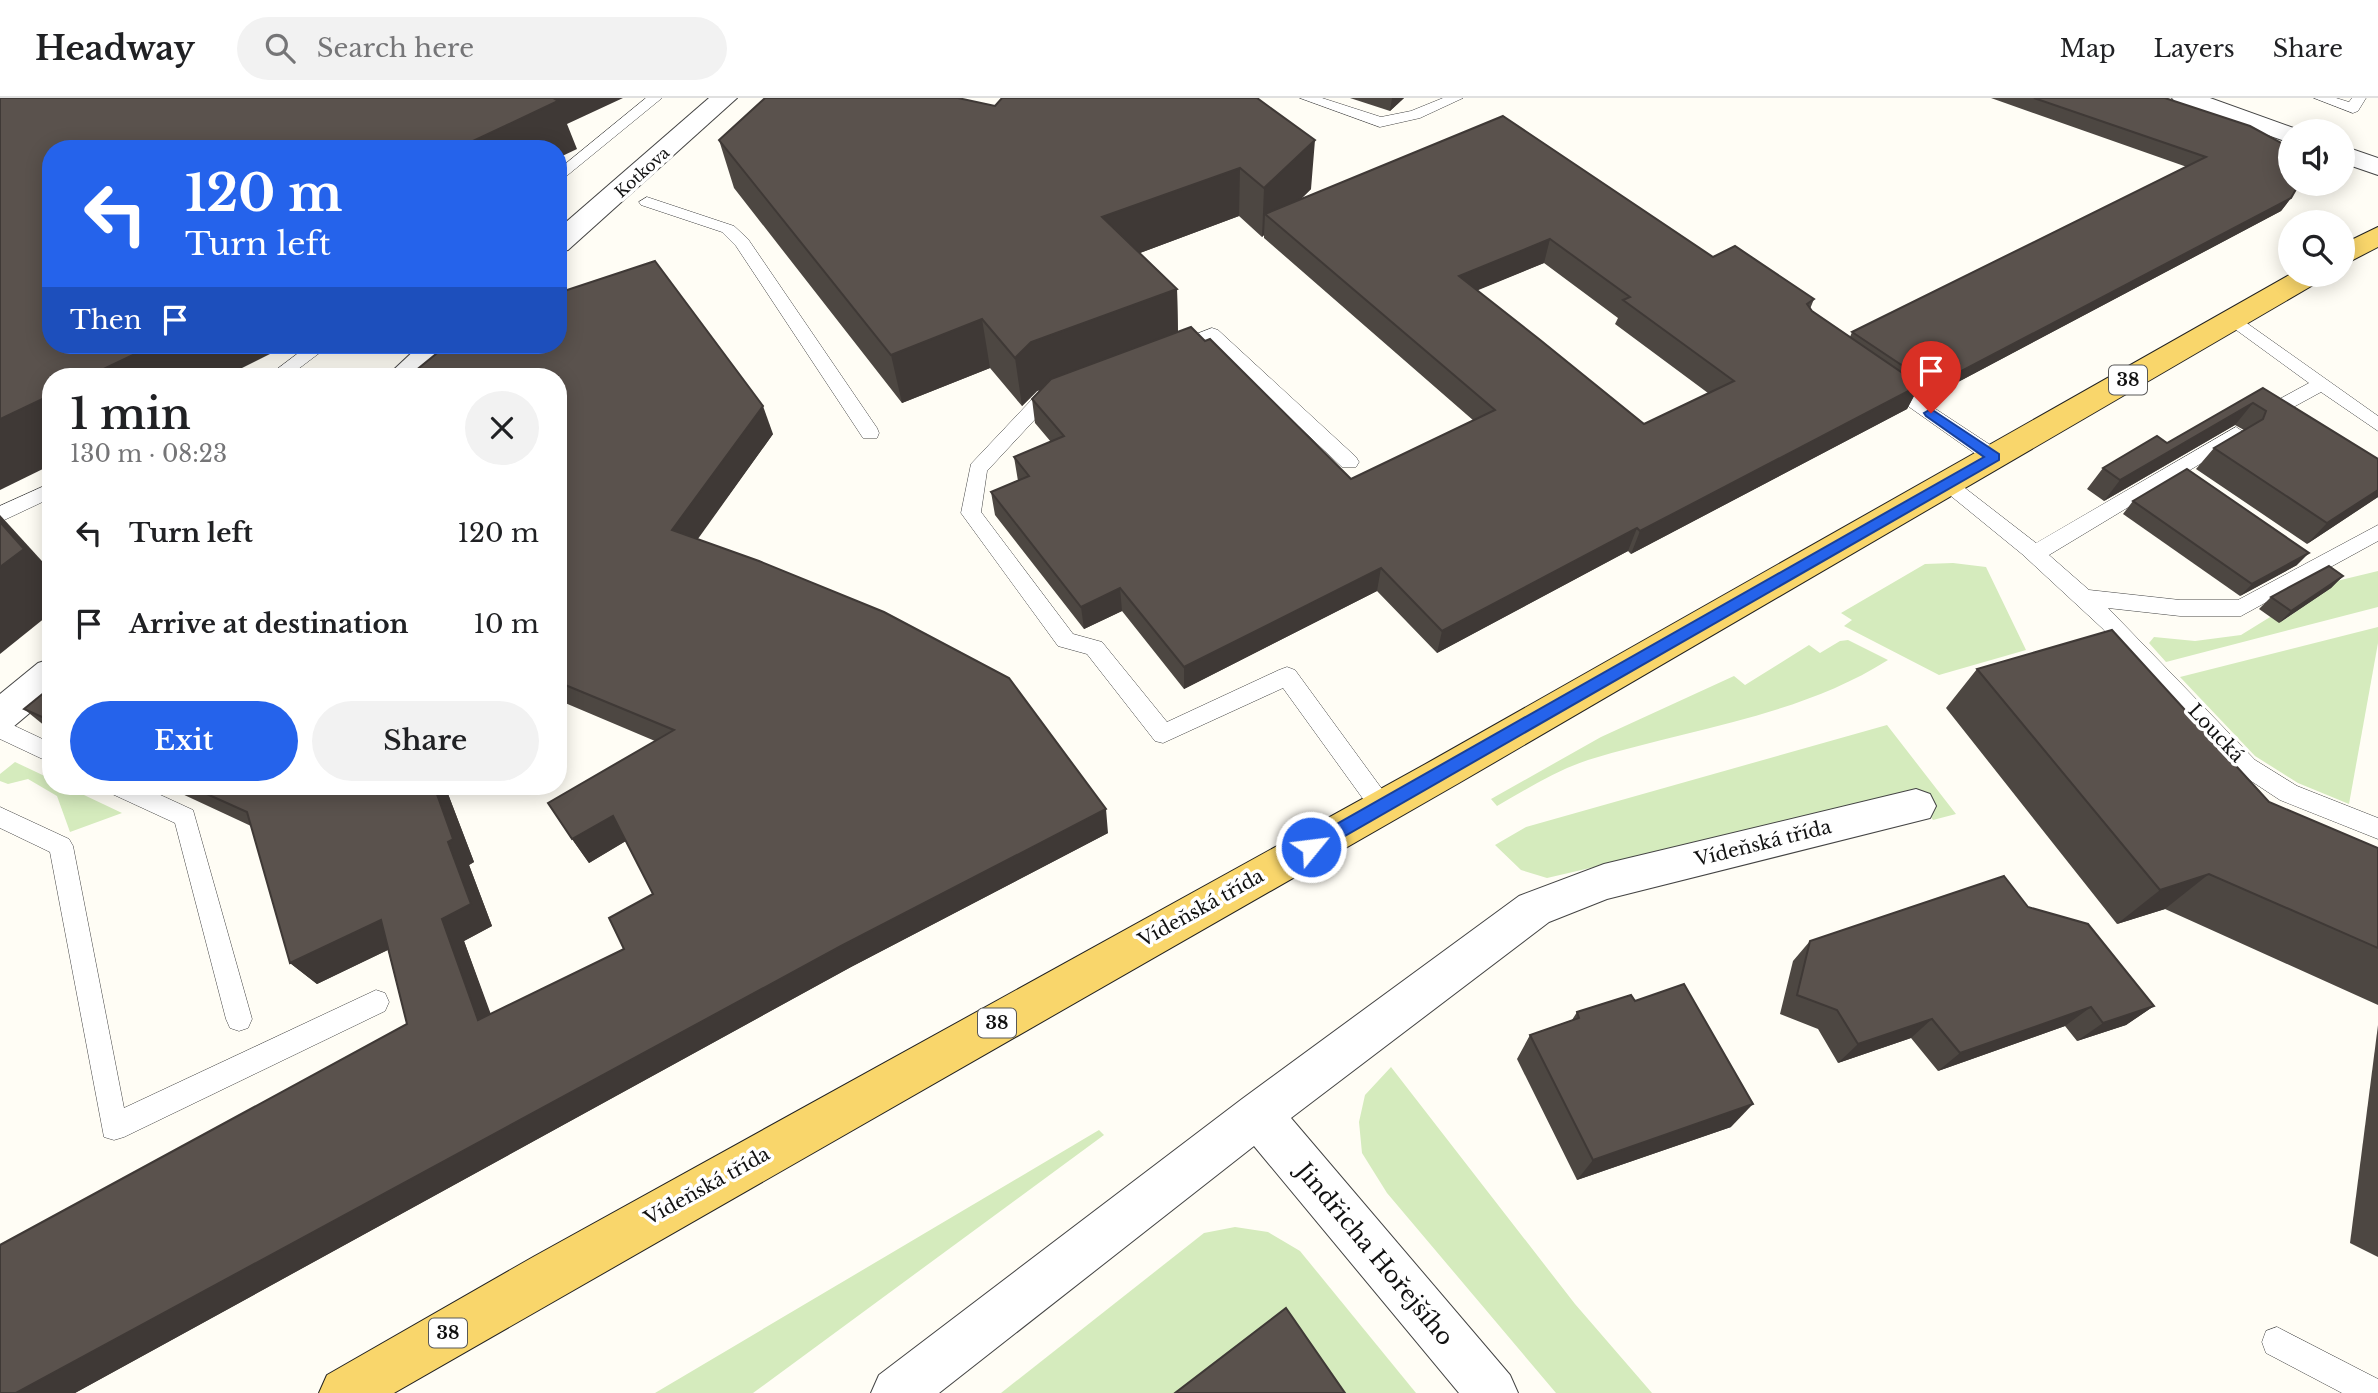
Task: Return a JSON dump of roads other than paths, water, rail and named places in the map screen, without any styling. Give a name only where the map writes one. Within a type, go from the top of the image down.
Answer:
[{"type":"main road","points":[[2355,249],[2378,235]]},
{"type":"main road","name":"Vídeňská třída","points":[[345,1393],[574,1260],[1382,807],[2290,287]]},
{"type":"street","name":"Kotkova","points":[[567,236],[724,98]]},
{"type":"street","points":[[2185,98],[2278,130]]},
{"type":"street","points":[[2355,158],[2378,167]]},
{"type":"street","points":[[412,368],[428,354]]},
{"type":"street","points":[[0,716],[42,681]]},
{"type":"street","name":"Vídeňská třída","points":[[897,1393],[1258,1115],[1534,909],[1604,882],[1916,806]]},
{"type":"street","name":"Jindřicha Hořejšího","points":[[1258,1115],[1492,1393]]},
{"type":"lane","points":[[567,171],[655,98]]},
{"type":"lane","points":[[1307,98],[1380,122],[1415,115],[1456,98]]},
{"type":"lane","points":[[2321,98],[2353,108],[2359,98]]},
{"type":"lane","points":[[647,202],[728,229],[742,243],[870,433]]},
{"type":"lane","points":[[2234,320],[2378,425]]},
{"type":"lane","points":[[1161,354],[1212,334],[1349,462]]},
{"type":"lane","points":[[288,368],[308,354]]},
{"type":"lane","points":[[1875,375],[1994,457]]},
{"type":"lane","points":[[2281,406],[2322,383]]},
{"type":"lane","points":[[1071,388],[1045,397],[978,469],[971,513],[979,524],[1066,640],[1094,648],[1163,734],[1287,676],[1382,807]]},
{"type":"lane","points":[[2034,554],[2236,433]]},
{"type":"lane","points":[[2178,469],[2200,484]]},
{"type":"lane","name":"Loucká","points":[[1945,483],[1994,518],[2083,597],[2160,673],[2240,760],[2260,776],[2290,792],[2378,829]]},
{"type":"lane","points":[[0,515],[42,495]]},
{"type":"lane","points":[[2083,597],[2180,608],[2241,608],[2378,533]]},
{"type":"lane","points":[[2296,550],[2318,565]]},
{"type":"lane","points":[[0,729],[42,750]]},
{"type":"lane","points":[[137,795],[185,817],[239,1018]]},
{"type":"lane","points":[[0,817],[61,846],[114,1127],[376,1002]]},
{"type":"lane","points":[[2277,1342],[2373,1393]]}]
